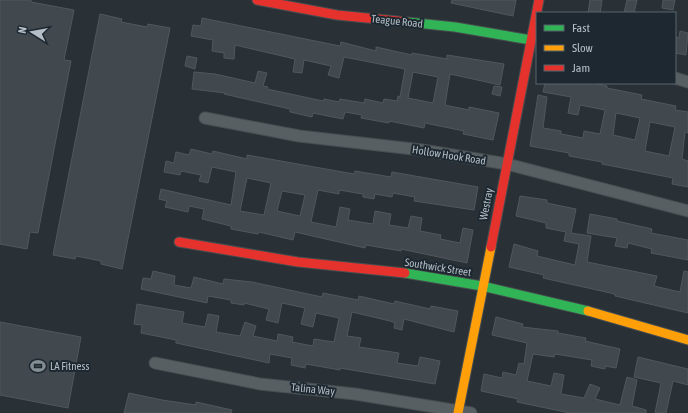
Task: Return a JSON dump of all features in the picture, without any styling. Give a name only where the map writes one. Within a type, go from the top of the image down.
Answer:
[{"type":"street","name":"Teague Road","points":[[257,0],[337,15],[455,27],[534,41]]},
{"type":"street","name":"Westray","points":[[538,12],[539,0]]},
{"type":"street","name":"Westray","points":[[458,412],[482,286],[534,41],[536,25]]},
{"type":"street","points":[[676,78],[688,82]]},
{"type":"street","name":"Hollow Hook Road","points":[[205,118],[299,136],[422,150],[507,164],[688,211]]},
{"type":"street","name":"Southwick Street","points":[[180,242],[298,262],[413,274],[482,286],[592,312],[688,340]]},
{"type":"street","name":"Talina Way","points":[[155,363],[260,384],[355,394],[471,413]]},
{"type":"building","points":[[0,0],[31,0],[31,2],[74,10],[64,60],[71,61],[38,233],[30,232],[27,249],[0,244]]},
{"type":"building","points":[[452,0],[516,0],[513,16],[451,3]]},
{"type":"building","points":[[590,0],[602,0],[600,12],[588,12]]},
{"type":"building","points":[[627,0],[637,0],[634,12],[624,12]]},
{"type":"building","points":[[663,0],[675,0],[673,10],[662,8]]},
{"type":"building","points":[[100,14],[122,19],[121,22],[147,27],[148,24],[170,28],[122,269],[101,264],[101,261],[76,256],[75,259],[53,255]]},
{"type":"building","points":[[202,18],[340,46],[341,42],[376,51],[376,47],[412,55],[412,53],[447,59],[447,55],[504,64],[500,85],[450,74],[445,105],[469,110],[469,107],[499,113],[493,140],[463,134],[464,131],[425,123],[424,128],[389,121],[389,123],[361,118],[362,115],[345,112],[343,119],[313,113],[312,117],[290,112],[290,109],[224,94],[225,93],[192,89],[194,72],[215,74],[255,83],[258,71],[267,73],[263,86],[268,87],[267,89],[323,101],[324,99],[339,102],[340,99],[364,103],[365,99],[383,103],[384,99],[397,101],[398,96],[400,97],[405,69],[344,57],[339,78],[328,75],[331,66],[304,60],[302,73],[293,72],[295,59],[235,45],[234,59],[224,58],[224,53],[212,51],[213,40],[191,36],[193,25],[201,26]],"holes":[[[413,72],[438,77],[433,103],[408,98]]]},
{"type":"building","points":[[680,31],[688,33],[686,55],[676,53],[676,37],[679,38]]},
{"type":"building","points":[[187,56],[197,58],[195,69],[185,66]]},
{"type":"building","points":[[545,84],[598,84],[607,86],[607,88],[642,95],[641,99],[676,106],[675,110],[688,112],[688,133],[685,132],[682,159],[688,161],[688,187],[672,184],[673,178],[602,164],[602,162],[569,156],[569,153],[530,146],[538,95],[547,97],[543,128],[561,131],[561,134],[583,138],[584,131],[600,134],[605,110],[580,105],[578,115],[568,113],[571,97],[543,92]],"holes":[[[616,113],[640,118],[635,140],[613,135]],[[650,122],[675,127],[669,156],[645,151]]]},
{"type":"building","points":[[494,86],[502,87],[500,96],[492,94]]},
{"type":"building","points":[[191,149],[212,154],[213,151],[247,159],[247,155],[354,174],[355,171],[391,177],[392,172],[478,187],[474,210],[414,201],[415,197],[393,193],[392,197],[375,194],[374,199],[363,197],[363,194],[339,190],[339,194],[318,190],[311,222],[336,227],[340,207],[350,209],[348,220],[373,224],[375,211],[391,214],[389,225],[408,228],[411,216],[422,218],[420,231],[441,235],[440,239],[460,243],[463,228],[473,230],[467,263],[401,249],[401,251],[366,245],[365,248],[295,232],[293,240],[259,232],[258,234],[231,229],[231,226],[202,219],[204,209],[189,206],[188,212],[165,207],[167,201],[159,199],[161,189],[231,205],[236,172],[212,167],[208,183],[199,181],[201,175],[181,171],[180,175],[164,172],[166,161],[174,163],[176,152],[189,155]],"holes":[[[247,178],[271,183],[264,215],[240,211]],[[282,191],[305,195],[300,216],[277,211]]]},
{"type":"building","points":[[520,196],[547,200],[547,203],[576,209],[571,233],[591,236],[587,262],[657,276],[654,286],[680,292],[684,271],[688,272],[688,313],[615,296],[615,294],[543,278],[544,275],[509,267],[514,244],[538,251],[537,256],[575,265],[579,244],[564,241],[566,232],[546,228],[546,223],[516,216]]},
{"type":"building","points":[[590,214],[617,219],[617,221],[652,229],[651,233],[688,240],[688,260],[651,253],[652,249],[628,243],[627,248],[615,246],[617,238],[587,233]]},
{"type":"building","points":[[153,271],[175,276],[174,285],[191,288],[194,277],[223,284],[224,279],[252,282],[322,297],[323,293],[358,300],[359,296],[394,304],[395,301],[430,309],[431,306],[458,311],[454,332],[404,319],[402,330],[394,328],[395,323],[390,321],[352,312],[347,336],[361,338],[359,347],[399,353],[397,363],[418,366],[420,357],[440,361],[435,384],[340,368],[340,370],[306,364],[305,368],[291,365],[292,358],[270,354],[269,363],[176,343],[176,340],[141,333],[142,325],[134,324],[137,304],[184,312],[182,323],[205,327],[208,314],[219,316],[216,332],[240,336],[245,322],[256,326],[253,336],[277,341],[278,334],[293,337],[292,342],[313,346],[314,339],[334,342],[339,318],[316,313],[313,327],[301,324],[305,308],[282,303],[278,323],[266,320],[269,309],[244,303],[244,305],[231,303],[231,300],[208,296],[207,303],[141,289],[143,278],[151,279]]},
{"type":"building","points":[[496,317],[523,324],[522,327],[558,331],[558,333],[586,338],[585,341],[620,349],[616,368],[605,366],[605,369],[591,366],[592,360],[555,354],[554,357],[533,354],[527,381],[551,386],[554,373],[564,375],[561,394],[584,398],[590,384],[600,388],[595,399],[620,405],[627,377],[637,380],[632,406],[646,410],[646,413],[570,413],[517,402],[518,399],[481,391],[484,374],[502,378],[503,372],[516,375],[519,363],[524,364],[527,343],[492,335]]},
{"type":"building","name":"LA Fitness","points":[[0,322],[81,337],[68,408],[0,395]]},
{"type":"building","points":[[638,357],[688,369],[688,385],[673,381],[666,413],[655,413],[661,383],[634,377]]},
{"type":"building","points":[[129,393],[196,405],[196,402],[232,410],[231,413],[124,413]]},
{"type":"traffic: fast","points":[[407,22],[455,27],[531,40]]},
{"type":"traffic: fast","points":[[405,273],[482,286],[588,311]]},
{"type":"traffic: slow","points":[[458,413],[491,247]]},
{"type":"traffic: slow","points":[[588,311],[688,340]]},
{"type":"traffic: jam","points":[[257,0],[337,15],[407,22]]},
{"type":"traffic: jam","points":[[537,12],[539,0]]},
{"type":"traffic: jam","points":[[491,247],[536,15]]},
{"type":"traffic: jam","points":[[179,242],[298,262],[405,273]]},
{"type":"place","name":"LA Fitness","points":[[38,366]]}]
